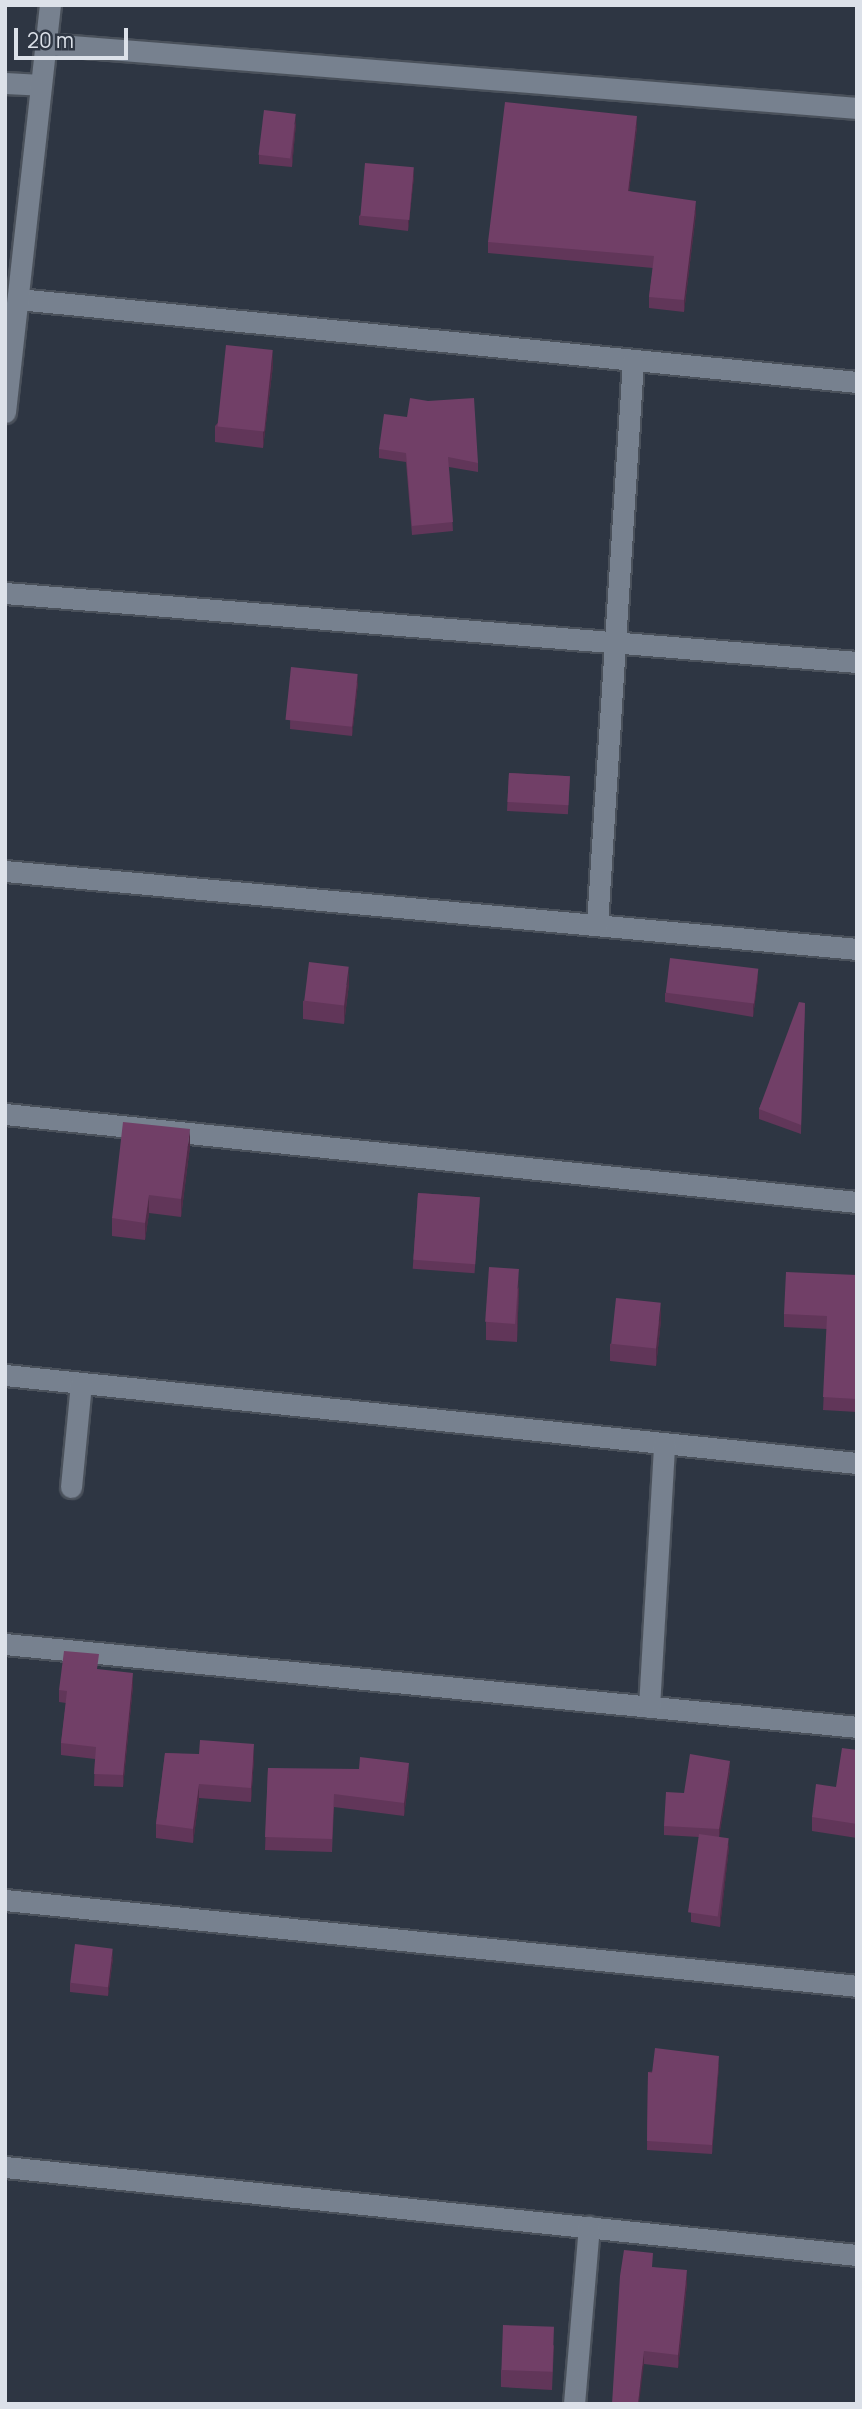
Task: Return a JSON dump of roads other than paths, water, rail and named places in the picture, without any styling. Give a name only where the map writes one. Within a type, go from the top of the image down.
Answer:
[{"type":"street","points":[[5,412],[18,299],[13,273],[41,86],[50,5]]},
{"type":"street","points":[[46,44],[857,108]]},
{"type":"street","points":[[5,83],[41,86]]},
{"type":"street","points":[[18,299],[857,382]]},
{"type":"street","points":[[597,925],[633,360]]},
{"type":"street","points":[[5,593],[857,662]]},
{"type":"street","points":[[5,871],[857,949]]},
{"type":"street","points":[[5,1114],[857,1202]]},
{"type":"street","points":[[5,1375],[857,1463]]},
{"type":"street","points":[[71,1487],[81,1383]]},
{"type":"street","points":[[649,1707],[664,1443]]},
{"type":"street","points":[[5,1644],[857,1727]]},
{"type":"street","points":[[5,1900],[857,1986]]},
{"type":"street","points":[[5,2167],[857,2255]]},
{"type":"street","points":[[573,2404],[589,2227]]}]
